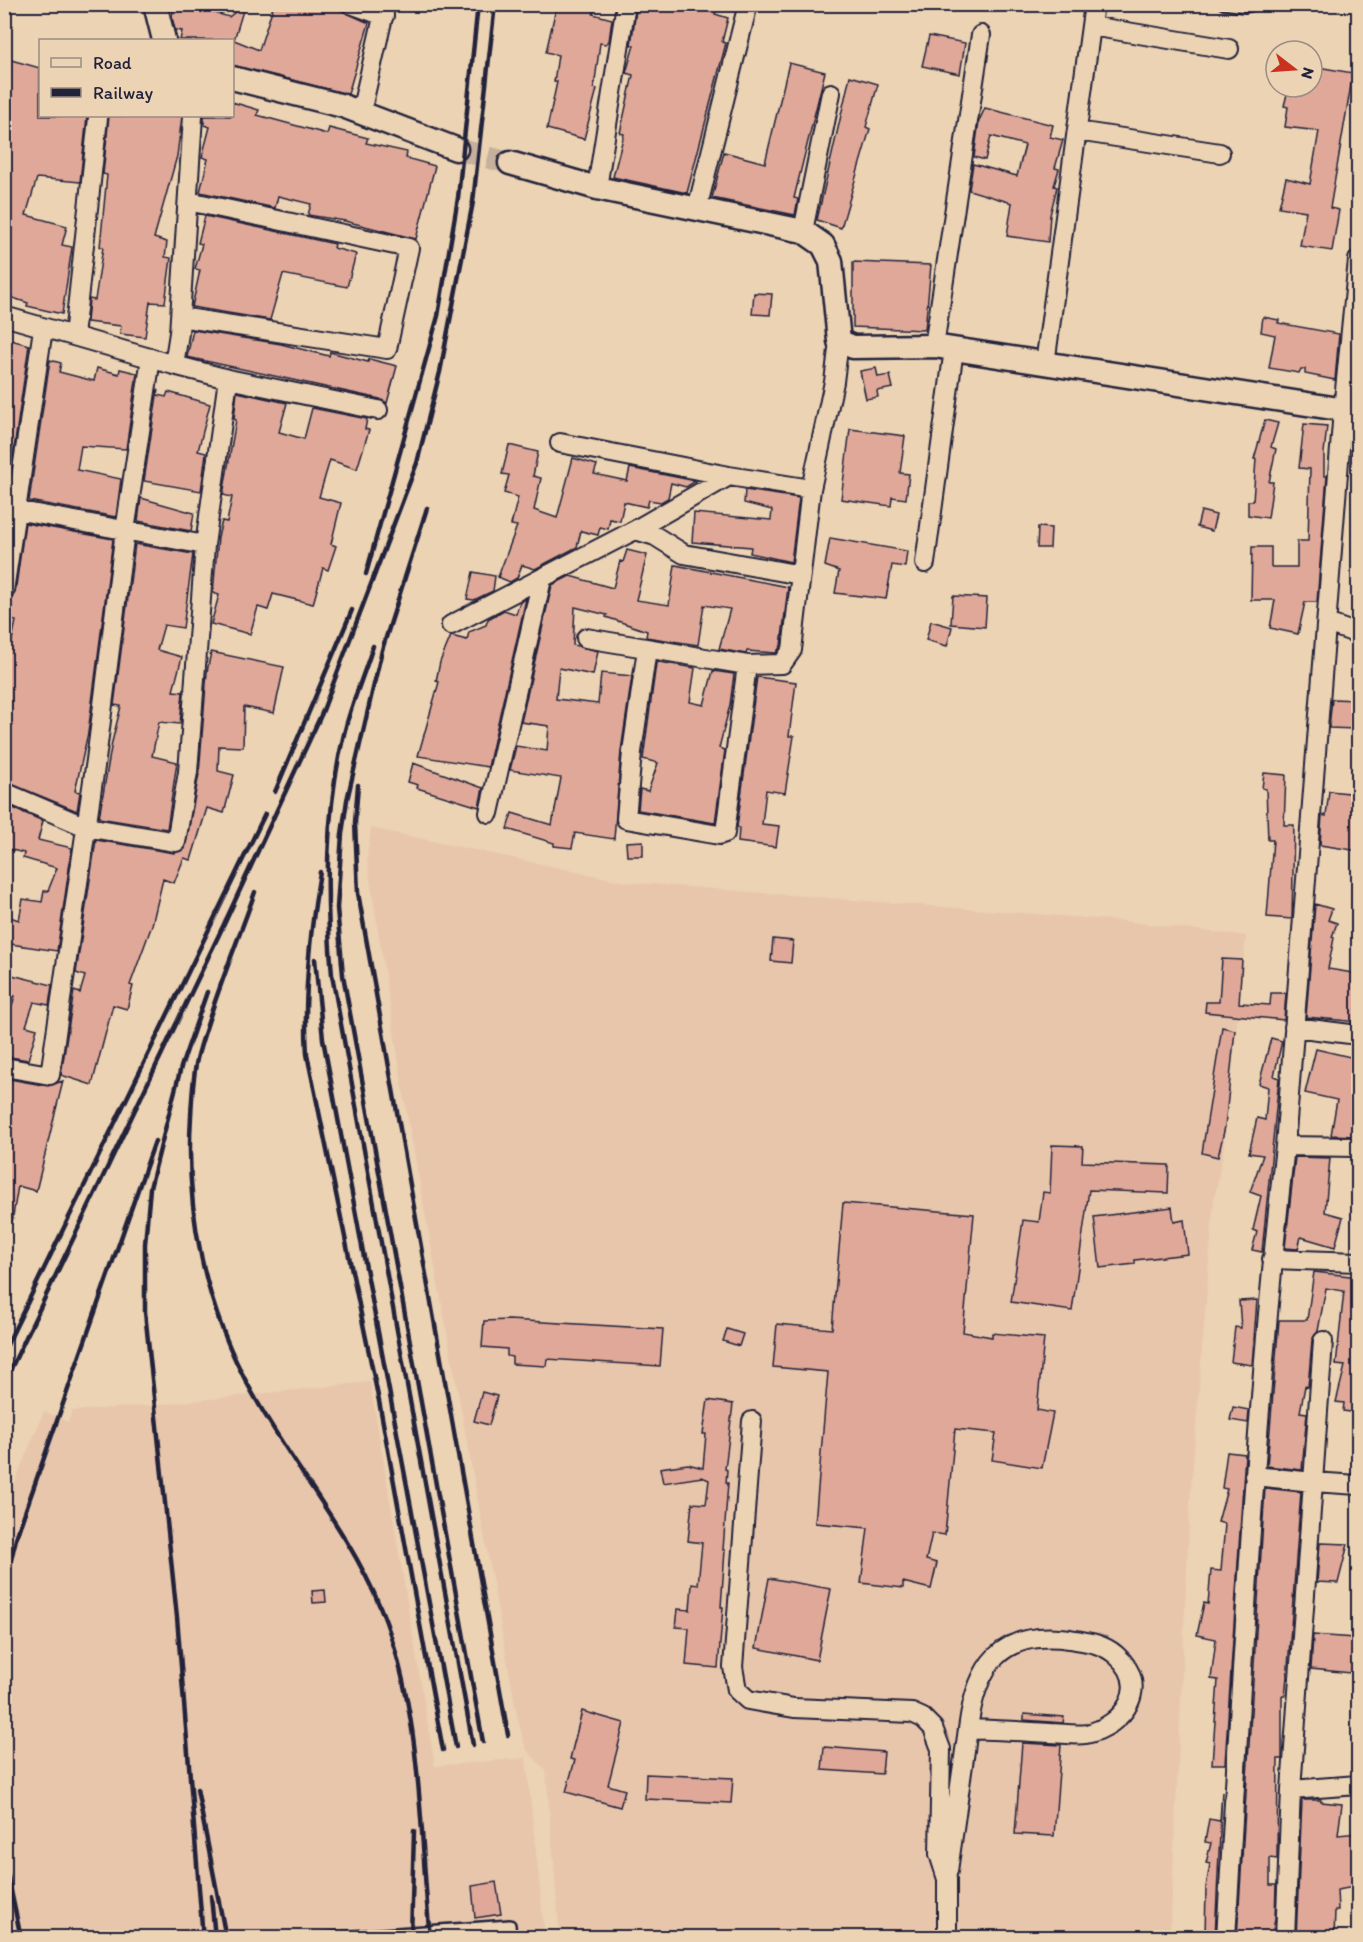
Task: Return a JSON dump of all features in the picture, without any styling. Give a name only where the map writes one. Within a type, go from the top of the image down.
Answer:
[{"type":"street","points":[[155,4],[164,39]]},
{"type":"street","points":[[351,4],[385,10],[361,112]]},
{"type":"street","points":[[597,188],[626,4]]},
{"type":"street","points":[[697,209],[748,4]]},
{"type":"street","points":[[1045,364],[1094,4]]},
{"type":"street","points":[[1091,26],[1229,49]]},
{"type":"street","points":[[925,563],[944,348],[981,35]]},
{"type":"street","points":[[234,79],[361,112],[456,149]]},
{"type":"street","points":[[803,231],[831,93]]},
{"type":"street","points":[[174,365],[189,201],[193,117]]},
{"type":"street","points":[[74,336],[98,118]]},
{"type":"street","points":[[1077,130],[1220,153]]},
{"type":"street","points":[[510,163],[597,188],[803,231],[823,245],[831,261],[839,341],[834,382],[811,489],[792,650],[782,664],[747,665],[586,638]]},
{"type":"street","points":[[180,317],[387,350],[409,248],[189,201]]},
{"type":"street","points":[[1226,1938],[1254,1476],[1272,1259],[1285,1146],[1327,623],[1351,411],[1359,260]]},
{"type":"street","points":[[4,316],[228,379],[378,410]]},
{"type":"street","points":[[4,591],[10,509],[44,328]]},
{"type":"street","points":[[839,341],[853,347],[944,348],[1351,411]]},
{"type":"street","points":[[4,1066],[50,1075],[151,358]]},
{"type":"street","points":[[4,792],[86,826],[176,842],[188,772],[205,545],[228,379]]},
{"type":"street","points":[[560,443],[729,476],[811,489]]},
{"type":"street","points":[[451,625],[635,530],[729,476]]},
{"type":"street","points":[[10,509],[205,545]]},
{"type":"street","points":[[635,530],[655,536],[684,554],[801,575]]},
{"type":"street","points":[[489,813],[542,579]]},
{"type":"street","points":[[1327,623],[1359,634]]},
{"type":"street","points":[[647,649],[632,752],[626,819],[653,825],[719,835],[725,833],[747,665]]},
{"type":"street","points":[[1294,1027],[1359,1035]]},
{"type":"street","points":[[1285,1146],[1359,1147]]},
{"type":"street","points":[[1272,1259],[1359,1262]]},
{"type":"street","points":[[1285,1938],[1291,1790],[1323,1341]]},
{"type":"street","points":[[752,1421],[734,1667],[737,1690],[748,1700],[794,1708],[912,1713],[923,1718],[933,1728],[940,1749],[939,1854],[947,1879]]},
{"type":"street","points":[[1254,1476],[1359,1485]]},
{"type":"street","points":[[947,1938],[947,1879],[968,1729],[978,1683],[991,1658],[1006,1647],[1028,1639],[1064,1639],[1099,1644],[1118,1656],[1130,1673],[1133,1691],[1126,1712],[1113,1725],[1085,1734],[968,1729]]},
{"type":"street","points":[[1291,1790],[1359,1785]]},
{"type":"lane","points":[[1224,4],[1245,7],[1258,4]]},
{"type":"lane","points":[[326,1938],[510,1924],[511,1938]]},
{"type":"shaded area","points":[[371,828],[626,882],[1122,921],[1246,936],[1223,1153],[1214,1200],[1190,1502],[1170,1937],[560,1937],[546,1771],[526,1749],[518,1720],[406,1109],[367,859]]},
{"type":"shaded area","points":[[370,1382],[435,1766],[526,1758],[545,1937],[5,1938],[5,1506],[44,1411],[68,1422],[72,1411],[155,1405]]},
{"type":"building","points":[[174,4],[213,8],[212,12],[229,17],[245,4],[234,40],[180,39],[182,31],[175,30],[172,17]]},
{"type":"building","points":[[274,4],[327,4],[369,23],[348,94],[234,66],[234,40],[259,50]]},
{"type":"building","points":[[557,4],[595,7],[593,14],[612,19],[609,41],[606,44],[600,43],[594,88],[597,89],[584,139],[547,129],[557,82],[554,82],[558,55],[546,52]]},
{"type":"building","points":[[637,4],[705,4],[717,8],[715,14],[728,18],[722,42],[726,43],[687,193],[613,177],[624,134],[620,133],[633,75],[626,73],[634,45],[631,45]]},
{"type":"building","points":[[929,36],[965,43],[960,74],[922,66]]},
{"type":"building","points":[[4,58],[39,68],[39,117],[87,117],[80,182],[37,178],[26,215],[67,226],[62,245],[72,247],[62,314],[27,306],[28,303],[4,295]]},
{"type":"building","points":[[789,63],[825,72],[794,198],[798,199],[795,215],[712,198],[724,152],[765,163]]},
{"type":"building","points":[[1324,68],[1353,73],[1330,208],[1339,210],[1332,251],[1300,246],[1306,211],[1279,207],[1286,178],[1310,184],[1319,131],[1285,127],[1288,107],[1284,106],[1286,99],[1324,99]]},
{"type":"building","points":[[850,76],[878,84],[866,127],[870,129],[841,228],[817,220]]},
{"type":"building","points":[[234,103],[259,110],[257,115],[327,134],[329,128],[368,138],[366,143],[407,152],[406,158],[435,166],[416,239],[345,221],[308,215],[311,204],[278,196],[275,208],[200,192],[208,159],[202,157],[210,127],[204,125],[204,117],[234,117]]},
{"type":"building","points":[[985,108],[1053,125],[1050,137],[1063,140],[1055,168],[1059,169],[1054,186],[1057,187],[1050,215],[1048,242],[1007,236],[1012,203],[969,190],[973,164],[1017,176],[1025,145],[991,136],[985,160],[974,157],[979,121]]},
{"type":"building","points":[[109,117],[182,117],[177,156],[154,238],[167,242],[165,257],[171,258],[165,303],[150,302],[145,337],[120,334],[121,326],[87,322],[89,299],[95,300],[103,247],[100,247],[107,175],[103,174]]},
{"type":"building","points":[[205,216],[335,244],[334,248],[356,254],[347,287],[283,274],[270,320],[192,307],[200,270],[195,269],[202,244],[198,243]]},
{"type":"building","points":[[853,262],[931,265],[925,330],[853,327]]},
{"type":"building","points":[[754,293],[772,294],[770,315],[752,314]]},
{"type":"building","points":[[1263,317],[1279,320],[1278,323],[1339,334],[1335,380],[1305,374],[1305,369],[1301,369],[1299,373],[1269,368],[1275,335],[1261,332]]},
{"type":"building","points":[[193,330],[281,344],[329,356],[330,352],[368,362],[369,359],[397,366],[387,403],[380,399],[187,357]]},
{"type":"building","points":[[4,338],[29,345],[7,497],[4,497]]},
{"type":"building","points":[[50,360],[61,363],[59,372],[94,381],[97,368],[119,374],[120,369],[137,373],[126,449],[81,446],[77,470],[121,479],[116,517],[29,501]]},
{"type":"building","points":[[876,368],[878,377],[890,375],[893,388],[877,391],[878,397],[866,399],[860,371]]},
{"type":"building","points":[[168,392],[210,404],[198,451],[206,453],[201,491],[144,481],[157,395],[166,397]]},
{"type":"building","points":[[237,392],[287,403],[279,432],[304,439],[312,408],[367,419],[365,429],[369,430],[357,469],[330,460],[319,497],[341,503],[331,544],[336,546],[328,570],[323,568],[313,604],[273,594],[268,610],[258,607],[250,634],[211,624],[219,595],[213,593],[218,537],[222,521],[227,522],[232,497],[223,495],[236,420],[234,419]]},
{"type":"building","points":[[1265,420],[1278,423],[1271,447],[1276,449],[1269,482],[1273,482],[1268,518],[1248,515],[1248,501],[1253,501],[1256,459],[1254,459]]},
{"type":"building","points":[[1304,424],[1327,426],[1324,476],[1327,476],[1317,602],[1305,602],[1298,634],[1270,628],[1275,600],[1251,600],[1252,547],[1271,547],[1271,567],[1297,567],[1297,541],[1308,541],[1310,469],[1299,468]]},
{"type":"building","points":[[850,429],[905,436],[900,473],[909,474],[906,499],[892,497],[891,506],[841,499]]},
{"type":"building","points":[[509,445],[538,452],[533,476],[541,478],[534,510],[557,518],[573,458],[597,465],[594,474],[627,481],[630,468],[696,481],[686,487],[671,483],[668,498],[661,502],[649,500],[647,507],[624,502],[620,521],[610,519],[608,529],[600,527],[598,535],[581,531],[577,547],[535,569],[522,565],[517,578],[510,582],[498,577],[517,526],[511,525],[518,497],[504,493],[509,475],[502,474]]},
{"type":"building","points":[[745,490],[799,498],[791,562],[750,553],[751,547],[692,542],[694,513],[771,520],[772,510],[744,503]]},
{"type":"building","points":[[141,498],[194,513],[191,531],[138,521]]},
{"type":"building","points":[[1201,511],[1216,515],[1212,531],[1197,527]]},
{"type":"building","points":[[25,523],[113,539],[88,733],[75,791],[80,792],[77,811],[4,781],[4,644],[11,645],[16,621],[6,619],[9,601],[15,593]]},
{"type":"building","points":[[1038,527],[1051,528],[1050,548],[1037,548]]},
{"type":"building","points":[[830,538],[907,551],[905,567],[892,565],[886,599],[835,593],[839,571],[825,566]]},
{"type":"building","points":[[135,544],[193,554],[183,628],[164,625],[157,650],[182,657],[173,691],[183,692],[180,724],[159,722],[152,756],[177,762],[167,829],[99,818],[112,742],[121,706],[114,705]]},
{"type":"building","points":[[627,550],[647,555],[636,600],[669,605],[675,565],[788,587],[781,646],[776,653],[747,651],[746,654],[719,649],[730,609],[704,605],[698,645],[646,637],[647,631],[606,617],[607,615],[575,607],[573,645],[598,651],[593,675],[559,668],[556,699],[598,704],[601,673],[632,676],[621,751],[614,839],[575,833],[572,848],[554,846],[554,843],[507,829],[512,813],[552,825],[561,778],[510,770],[516,746],[547,751],[549,726],[521,722],[552,585],[570,576],[613,588],[620,561],[623,562]]},
{"type":"building","points":[[473,572],[495,576],[493,591],[474,600],[467,599]]},
{"type":"building","points":[[953,596],[987,598],[985,627],[951,624]]},
{"type":"building","points":[[526,599],[488,767],[418,756],[439,682],[436,681],[440,662],[451,636],[467,640],[469,632],[486,625],[488,619],[504,610],[516,614],[520,602]]},
{"type":"building","points":[[931,621],[952,627],[947,646],[926,640]]},
{"type":"building","points":[[211,652],[284,667],[274,713],[244,707],[243,747],[219,746],[218,771],[234,775],[224,813],[207,808],[191,860],[184,858],[174,883],[163,879],[152,925],[130,985],[133,986],[127,1009],[113,1005],[92,1085],[61,1075],[74,991],[80,993],[85,976],[76,973],[96,840],[174,853],[185,849],[199,774],[207,672]]},
{"type":"building","points":[[659,662],[695,668],[690,702],[704,705],[713,671],[734,674],[730,705],[719,748],[725,750],[715,823],[638,810],[640,789],[648,791],[658,763],[643,759],[656,664]]},
{"type":"building","points":[[757,677],[796,682],[789,736],[794,736],[785,793],[766,790],[762,824],[779,826],[776,847],[738,842],[739,828],[737,827]]},
{"type":"building","points":[[1332,699],[1359,700],[1356,729],[1329,728]]},
{"type":"building","points":[[413,763],[483,788],[479,807],[417,788],[418,785],[408,782]]},
{"type":"building","points":[[1264,773],[1286,775],[1284,825],[1294,825],[1292,919],[1267,917],[1273,840],[1268,840],[1266,789],[1262,788]]},
{"type":"building","points":[[1329,791],[1359,794],[1359,851],[1320,845],[1322,815],[1326,816]]},
{"type":"building","points":[[4,804],[43,821],[38,840],[72,848],[57,951],[4,943],[4,915],[19,920],[23,899],[42,902],[44,891],[48,891],[57,868],[23,858],[24,853],[4,848]]},
{"type":"building","points":[[643,841],[643,856],[627,856],[626,842]]},
{"type":"building","points":[[1315,904],[1332,909],[1328,920],[1337,923],[1332,937],[1334,938],[1328,969],[1359,974],[1359,1022],[1306,1017]]},
{"type":"building","points":[[773,939],[793,941],[791,963],[771,961]]},
{"type":"building","points":[[1222,959],[1242,960],[1239,1003],[1270,1005],[1271,993],[1286,993],[1284,1020],[1205,1012],[1206,1002],[1219,1002]]},
{"type":"building","points":[[4,973],[52,985],[49,1005],[34,1002],[26,1026],[37,1029],[28,1060],[4,1056],[4,1021],[7,1021],[15,996],[4,994]]},
{"type":"building","points":[[1222,1027],[1235,1030],[1225,1127],[1218,1157],[1202,1153]]},
{"type":"building","points":[[1271,1038],[1282,1041],[1274,1076],[1279,1078],[1262,1252],[1252,1250],[1257,1232],[1253,1230],[1261,1196],[1250,1192],[1263,1155],[1249,1153],[1257,1118],[1265,1120],[1268,1087],[1259,1084]]},
{"type":"building","points":[[1316,1049],[1359,1059],[1359,1117],[1355,1136],[1331,1135],[1337,1100],[1305,1093]]},
{"type":"building","points":[[4,1078],[48,1086],[63,1081],[36,1191],[18,1186],[12,1222],[4,1222]]},
{"type":"building","points":[[1052,1145],[1083,1146],[1082,1162],[1169,1165],[1168,1193],[1089,1190],[1072,1311],[1011,1302],[1023,1220],[1039,1222],[1043,1192],[1050,1193]]},
{"type":"building","points":[[1295,1157],[1330,1158],[1325,1212],[1343,1217],[1335,1247],[1301,1237],[1298,1249],[1285,1248]]},
{"type":"building","points":[[843,1203],[974,1214],[963,1332],[992,1337],[992,1333],[1044,1338],[1037,1410],[1053,1413],[1042,1468],[992,1460],[996,1433],[955,1429],[945,1535],[932,1533],[926,1560],[937,1563],[931,1589],[903,1582],[903,1588],[861,1583],[868,1528],[815,1523],[828,1372],[773,1367],[777,1324],[832,1329]]},
{"type":"building","points":[[1172,1207],[1174,1222],[1184,1220],[1188,1254],[1135,1260],[1135,1264],[1100,1268],[1094,1217]]},
{"type":"building","points":[[1314,1272],[1359,1277],[1359,1413],[1343,1411],[1344,1403],[1336,1402],[1345,1366],[1336,1365],[1344,1291],[1326,1288],[1318,1331],[1312,1340],[1308,1387],[1305,1386],[1300,1412],[1307,1413],[1302,1470],[1267,1466],[1279,1320],[1307,1320]]},
{"type":"building","points":[[1257,1300],[1252,1365],[1231,1362],[1235,1327],[1241,1328],[1239,1301]]},
{"type":"building","points":[[509,1320],[663,1329],[660,1366],[547,1359],[546,1366],[512,1364],[512,1357],[507,1356],[507,1349],[482,1347],[484,1321]]},
{"type":"building","points":[[727,1329],[743,1334],[739,1346],[723,1341]]},
{"type":"building","points":[[482,1392],[497,1396],[489,1425],[474,1421]]},
{"type":"building","points":[[708,1400],[733,1404],[725,1469],[727,1470],[726,1483],[728,1483],[718,1668],[686,1665],[689,1628],[676,1627],[678,1609],[690,1610],[692,1584],[698,1585],[702,1543],[688,1541],[692,1503],[706,1504],[709,1480],[702,1477],[663,1483],[660,1468],[688,1464],[703,1468],[706,1434],[703,1434]]},
{"type":"building","points":[[1233,1407],[1249,1410],[1248,1423],[1230,1420]]},
{"type":"building","points":[[1227,1452],[1245,1454],[1225,1764],[1212,1764],[1218,1680],[1211,1679],[1216,1639],[1197,1635],[1204,1603],[1208,1604],[1211,1570],[1221,1571],[1225,1524],[1218,1522],[1227,1489],[1222,1488]]},
{"type":"building","points":[[1265,1488],[1301,1492],[1288,1667],[1285,1696],[1282,1696],[1282,1759],[1278,1759],[1277,1859],[1270,1858],[1270,1885],[1276,1885],[1275,1919],[1272,1935],[1252,1933],[1252,1938],[1237,1938]]},
{"type":"building","points":[[1320,1543],[1348,1544],[1338,1583],[1317,1582]]},
{"type":"building","points":[[769,1578],[831,1589],[817,1660],[756,1648]]},
{"type":"building","points":[[325,1590],[326,1602],[313,1603],[312,1591]]},
{"type":"building","points":[[1313,1635],[1354,1638],[1351,1673],[1311,1669]]},
{"type":"building","points":[[582,1711],[624,1723],[608,1785],[625,1790],[620,1807],[566,1792],[575,1760],[570,1759]]},
{"type":"building","points":[[1024,1714],[1064,1717],[1063,1723],[1024,1720]]},
{"type":"building","points":[[1022,1743],[1061,1745],[1054,1836],[1015,1834]]},
{"type":"building","points":[[824,1747],[884,1752],[882,1774],[822,1770]]},
{"type":"building","points":[[646,1774],[733,1778],[731,1803],[645,1799]]},
{"type":"building","points":[[1222,1791],[1215,1937],[1205,1937],[1206,1887],[1210,1864],[1206,1863],[1211,1843],[1205,1842],[1209,1819],[1220,1821]]},
{"type":"building","points":[[1302,1800],[1321,1800],[1321,1802],[1342,1804],[1338,1835],[1359,1833],[1359,1886],[1337,1890],[1338,1910],[1335,1910],[1334,1938],[1296,1938]]},
{"type":"building","points":[[496,1882],[501,1914],[475,1918],[472,1886]]},
{"type":"tunnel","points":[[456,149],[510,163]]},
{"type":"railway","points":[[366,574],[438,316],[458,198],[478,4]]},
{"type":"railway","points":[[4,1383],[226,920],[322,713],[417,463],[440,372],[473,202],[495,4]]},
{"type":"railway","points":[[427,508],[382,650],[347,800],[342,834],[337,908],[343,975],[483,1742]]},
{"type":"railway","points":[[275,792],[352,610]]},
{"type":"railway","points":[[373,646],[347,723],[333,794],[328,854],[328,914],[332,975],[473,1745]]},
{"type":"railway","points":[[358,785],[355,822],[358,893],[508,1735]]},
{"type":"railway","points":[[4,1351],[265,814]]},
{"type":"railway","points":[[320,872],[308,963],[307,1054],[379,1401],[443,1750]]},
{"type":"railway","points":[[255,892],[211,1014],[195,1070],[190,1152],[195,1224],[211,1294],[236,1362],[269,1421],[353,1553],[381,1609],[395,1648],[405,1689],[417,1771],[430,1938]]},
{"type":"railway","points":[[315,959],[323,1039],[456,1747]]},
{"type":"railway","points":[[203,1938],[177,1617],[145,1312],[145,1244],[150,1188],[181,1067],[207,992]]},
{"type":"railway","points":[[4,1588],[17,1535],[155,1141]]},
{"type":"railway","points":[[197,1789],[226,1938]]},
{"type":"railway","points":[[411,1938],[414,1831]]},
{"type":"railway","points":[[4,1858],[21,1938]]},
{"type":"railway","points":[[211,1896],[215,1938]]}]
